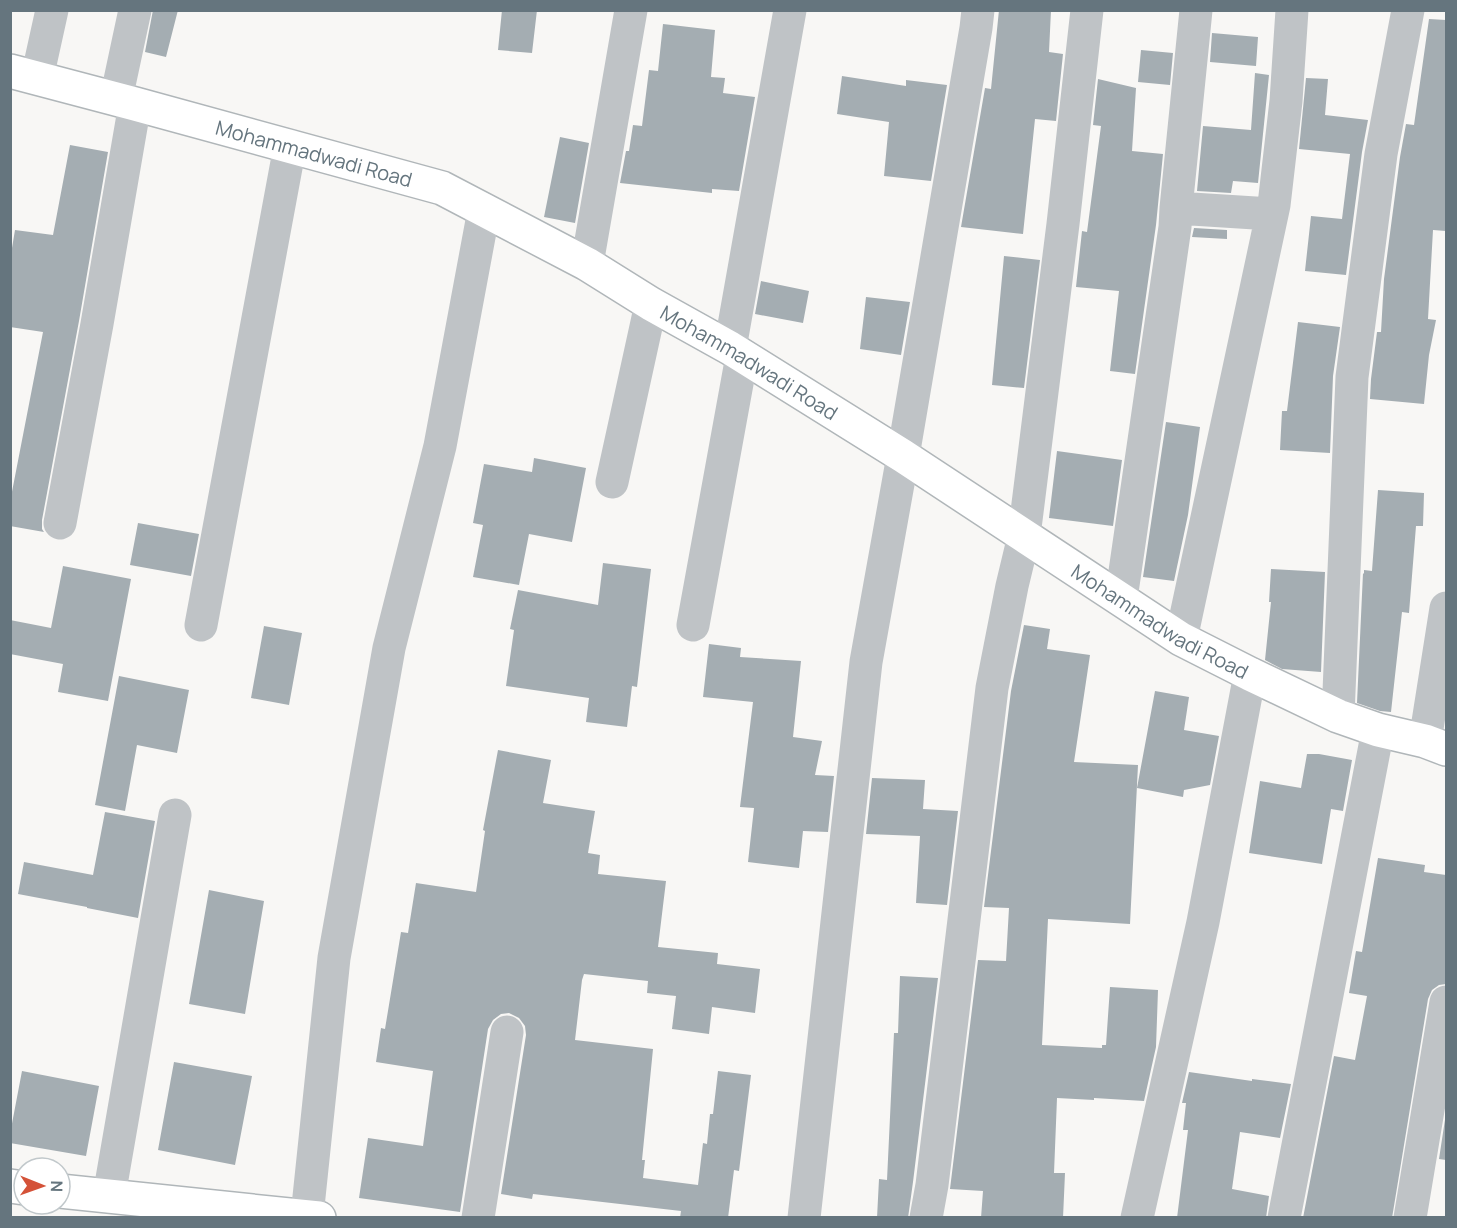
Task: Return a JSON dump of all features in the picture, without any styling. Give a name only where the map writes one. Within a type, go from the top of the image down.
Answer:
[{"type":"main road","name":"Mohammadwadi Road","points":[[24,75],[442,188],[588,264],[651,304],[736,352],[903,456],[1181,639],[1338,716],[1378,730],[1436,745]]},
{"type":"main road","points":[[72,1192],[313,1217]]},
{"type":"street","points":[[24,75],[52,10]]},
{"type":"street","points":[[60,523],[99,313],[135,10]]},
{"type":"street","points":[[588,264],[631,10]]},
{"type":"street","points":[[693,625],[790,10]]},
{"type":"street","points":[[804,1218],[866,662],[978,10]]},
{"type":"street","points":[[926,1218],[932,1185],[992,688],[1024,536],[1087,10]]},
{"type":"street","points":[[1121,599],[1175,226],[1196,10]]},
{"type":"street","points":[[1181,639],[1274,205],[1286,101],[1292,10]]},
{"type":"street","points":[[1338,716],[1352,377],[1380,154],[1408,10]]},
{"type":"street","points":[[201,626],[290,146]]},
{"type":"street","points":[[1176,208],[1271,214]]},
{"type":"street","points":[[313,1217],[334,958],[388,648],[440,446],[484,210]]},
{"type":"street","points":[[612,482],[651,304]]},
{"type":"street","points":[[1436,745],[1446,608]]},
{"type":"street","points":[[1137,1218],[1203,922],[1251,674]]},
{"type":"street","points":[[1284,1218],[1378,730]]},
{"type":"street","points":[[109,1196],[175,814]]},
{"type":"street","points":[[1410,1218],[1446,1002]]},
{"type":"street","points":[[478,1218],[507,1032]]},
{"type":"building","points":[[153,10],[178,10],[166,57],[145,52]]},
{"type":"building","points":[[502,10],[537,10],[532,53],[498,50]]},
{"type":"building","points":[[999,10],[1051,10],[1049,52],[1063,54],[1056,121],[1035,119],[1023,234],[961,227],[985,88],[991,89]]},
{"type":"building","points":[[1429,19],[1446,20],[1446,231],[1433,230],[1428,319],[1436,320],[1429,355],[1424,404],[1370,399],[1377,332],[1381,332],[1384,279],[1400,157],[1406,124],[1414,125]]},
{"type":"building","points":[[663,24],[715,30],[711,77],[725,78],[723,93],[755,97],[739,191],[712,189],[712,193],[620,183],[633,125],[642,126],[649,70],[658,71]]},
{"type":"building","points":[[1212,33],[1258,37],[1256,66],[1210,62]]},
{"type":"building","points":[[1141,50],[1173,53],[1170,85],[1138,82]]},
{"type":"building","points":[[1255,73],[1269,75],[1258,183],[1233,181],[1231,193],[1197,191],[1203,126],[1251,130]]},
{"type":"building","points":[[842,76],[906,86],[906,80],[947,85],[931,181],[884,176],[889,122],[837,114]]},
{"type":"building","points":[[1306,78],[1328,79],[1325,115],[1368,120],[1346,275],[1305,271],[1311,216],[1342,219],[1350,154],[1299,149]]},
{"type":"building","points":[[1098,79],[1136,88],[1132,151],[1163,154],[1156,225],[1135,374],[1110,371],[1119,291],[1076,287],[1082,231],[1087,232],[1101,126],[1093,125]]},
{"type":"building","points":[[560,137],[589,143],[575,223],[544,217]]},
{"type":"building","points":[[70,145],[108,152],[42,520],[44,532],[10,526],[10,502],[43,332],[10,327],[10,260],[15,230],[53,235]]},
{"type":"building","points":[[1194,228],[1227,230],[1227,239],[1192,237]]},
{"type":"building","points":[[1004,256],[1040,260],[1024,388],[992,385]]},
{"type":"building","points":[[761,281],[809,291],[803,323],[755,314]]},
{"type":"building","points":[[866,297],[910,302],[901,355],[860,349]]},
{"type":"building","points":[[1298,322],[1340,327],[1333,376],[1330,453],[1280,450],[1282,411],[1287,411]]},
{"type":"building","points":[[1166,422],[1200,427],[1188,515],[1174,581],[1143,577]]},
{"type":"building","points":[[1057,451],[1122,460],[1113,526],[1049,518]]},
{"type":"building","points":[[534,458],[586,468],[572,542],[529,534],[519,585],[473,577],[483,525],[473,523],[484,464],[532,472]]},
{"type":"building","points":[[1378,490],[1424,493],[1423,526],[1416,526],[1409,613],[1402,612],[1391,712],[1380,711],[1357,703],[1363,573],[1364,570],[1372,571]]},
{"type":"building","points":[[138,523],[199,534],[191,576],[130,565]]},
{"type":"building","points":[[603,563],[651,569],[637,687],[632,686],[627,727],[586,722],[589,698],[506,686],[514,630],[510,629],[518,590],[598,605]]},
{"type":"building","points":[[63,566],[131,579],[108,701],[58,692],[63,664],[10,654],[10,620],[51,628]]},
{"type":"building","points":[[1271,569],[1325,572],[1321,672],[1282,669],[1265,660],[1271,602],[1269,602]]},
{"type":"building","points":[[1024,625],[1050,629],[1047,649],[1090,655],[1074,762],[1138,765],[1130,924],[1048,919],[1042,1045],[1102,1048],[1102,1045],[1106,1045],[1110,987],[1158,990],[1156,1047],[1144,1101],[1057,1098],[1054,1173],[1065,1173],[1063,1218],[981,1218],[983,1191],[950,1189],[978,960],[1006,961],[1009,908],[984,907],[1011,691]]},
{"type":"building","points":[[264,626],[302,633],[289,705],[251,698]]},
{"type":"building","points":[[709,644],[741,648],[740,657],[801,661],[793,737],[822,741],[815,775],[834,776],[828,832],[803,831],[799,868],[748,862],[754,808],[740,807],[753,702],[703,697]]},
{"type":"building","points":[[119,676],[189,690],[177,753],[137,745],[125,811],[95,805]]},
{"type":"building","points":[[1155,691],[1189,697],[1184,730],[1219,736],[1210,785],[1184,790],[1183,797],[1137,788]]},
{"type":"building","points":[[498,750],[551,760],[543,803],[595,811],[588,853],[600,855],[598,874],[666,881],[658,947],[718,953],[717,964],[760,969],[755,1013],[712,1007],[709,1034],[672,1029],[676,996],[647,993],[648,981],[584,974],[582,980],[575,1040],[653,1049],[642,1160],[645,1160],[643,1178],[698,1185],[703,1143],[707,1144],[710,1114],[713,1114],[718,1071],[751,1075],[739,1171],[734,1170],[728,1218],[680,1218],[681,1211],[533,1194],[532,1199],[501,1194],[526,1035],[525,1026],[519,1018],[509,1013],[501,1014],[493,1020],[488,1029],[460,1212],[359,1198],[368,1138],[423,1146],[433,1071],[376,1062],[381,1028],[385,1029],[401,932],[408,933],[416,883],[476,892],[485,831],[483,830]]},
{"type":"building","points":[[1307,754],[1352,760],[1343,811],[1331,809],[1322,864],[1249,853],[1260,781],[1301,788]]},
{"type":"building","points":[[872,778],[925,780],[923,809],[958,811],[947,905],[916,903],[920,836],[866,834]]},
{"type":"building","points":[[105,812],[155,821],[138,918],[18,894],[24,862],[93,875]]},
{"type":"building","points":[[1378,858],[1425,865],[1424,872],[1446,875],[1446,984],[1439,985],[1432,990],[1428,999],[1392,1218],[1303,1218],[1334,1056],[1355,1060],[1367,996],[1349,993],[1356,951],[1362,952]]},
{"type":"building","points":[[209,890],[264,901],[245,1014],[189,1004]]},
{"type":"building","points":[[900,976],[938,978],[908,1218],[877,1218],[879,1179],[887,1180],[894,1033],[898,1033]]},
{"type":"building","points":[[174,1062],[252,1076],[235,1165],[158,1150]]},
{"type":"building","points":[[22,1071],[99,1086],[86,1156],[10,1143]]},
{"type":"building","points":[[1189,1072],[1291,1084],[1280,1138],[1240,1132],[1232,1189],[1269,1196],[1266,1218],[1177,1218],[1188,1130],[1183,1130],[1186,1103],[1182,1103]]},
{"type":"building","points":[[1446,1113],[1446,1160],[1439,1159]]}]
